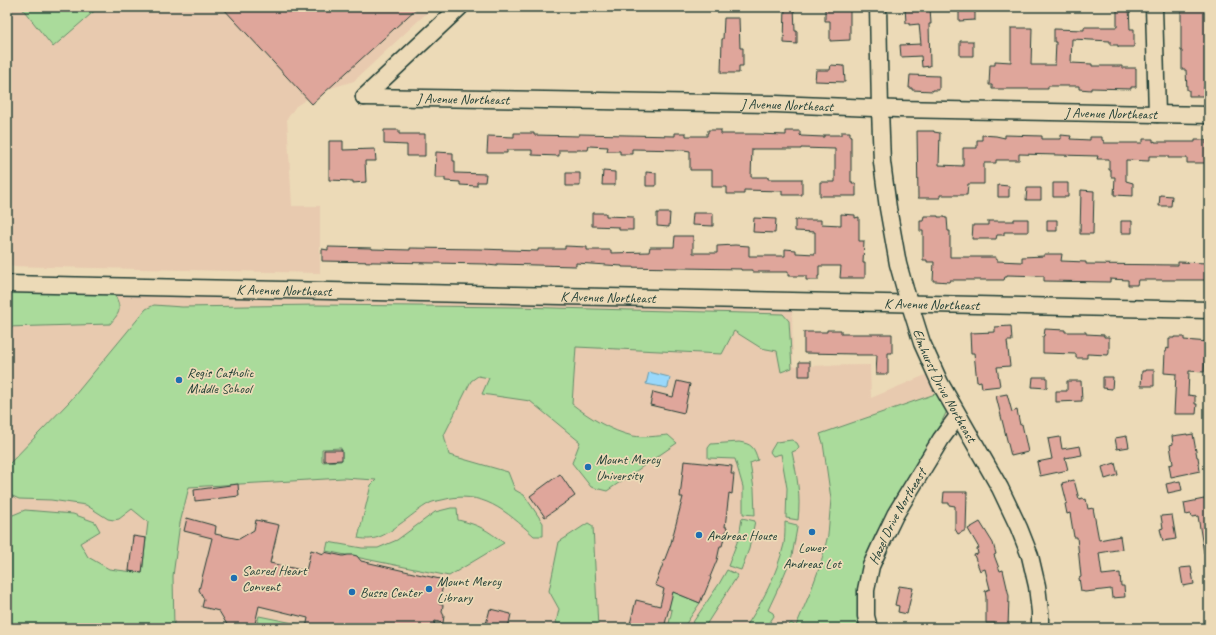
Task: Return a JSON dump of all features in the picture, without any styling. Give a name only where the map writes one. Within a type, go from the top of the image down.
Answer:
[{"type":"street","name":"J Avenue Northeast","points":[[460,7],[364,97],[768,104],[1209,116]]},
{"type":"street","name":"Elmhurst Drive Northeast","points":[[878,7],[882,162],[888,208],[898,264],[922,343],[940,383],[1000,488],[1019,528],[1030,556],[1037,586],[1040,628]]},
{"type":"street","points":[[1154,7],[1157,114]]},
{"type":"street","name":"K Avenue Northeast","points":[[7,284],[1209,310]]},
{"type":"street","name":"Hazel Drive Northeast","points":[[869,628],[866,616],[866,590],[871,566],[895,515],[941,439],[958,416]]},
{"type":"shaded area","points":[[7,7],[433,7],[354,81],[318,92],[296,106],[287,119],[292,206],[320,206],[320,273],[7,266]]},
{"type":"shaded area","name":"Mount Mercy University","points":[[7,290],[792,307],[793,366],[870,365],[871,398],[928,374],[947,411],[882,527],[863,628],[7,628]]},
{"type":"green space","points":[[21,7],[99,7],[53,47]]},
{"type":"green space","points":[[7,290],[108,292],[116,297],[119,312],[110,324],[7,327]]},
{"type":"green space","points":[[154,305],[182,307],[317,305],[517,307],[783,314],[789,321],[792,368],[781,372],[777,351],[761,348],[734,331],[722,354],[576,347],[572,404],[593,419],[625,434],[637,437],[668,435],[677,443],[607,491],[591,487],[572,463],[580,442],[530,401],[482,394],[489,378],[478,376],[471,381],[444,435],[449,455],[508,472],[515,490],[524,495],[543,523],[543,536],[534,536],[513,518],[492,504],[469,497],[456,497],[430,503],[381,536],[370,539],[358,538],[371,485],[376,480],[343,478],[189,487],[180,523],[173,576],[174,628],[7,628],[7,523],[8,517],[25,510],[73,514],[95,522],[100,531],[80,543],[88,557],[109,569],[142,573],[148,522],[132,509],[119,519],[114,520],[108,519],[86,505],[51,500],[19,499],[8,494],[9,464],[70,401],[146,309]],"holes":[[[341,448],[341,461],[322,462],[322,449]]]},
{"type":"green space","points":[[938,393],[947,411],[882,527],[863,628],[786,628],[791,623],[796,626],[821,563],[828,535],[831,499],[823,443],[820,434]]},
{"type":"green space","points":[[792,440],[797,443],[799,447],[797,450],[792,452],[799,494],[798,520],[786,518],[787,488],[781,454],[773,456],[770,452],[776,442]]},
{"type":"green space","points":[[739,442],[750,445],[758,460],[750,463],[754,489],[755,515],[743,514],[743,487],[735,459],[708,458],[708,448],[711,444]]},
{"type":"green space","points":[[457,508],[458,520],[483,528],[504,543],[449,576],[326,551],[328,542],[362,548],[378,548],[397,540],[435,512]]},
{"type":"green space","points":[[742,518],[755,521],[749,549],[741,570],[728,566],[739,537]]},
{"type":"green space","points":[[785,522],[797,525],[797,528],[792,556],[768,610],[773,613],[774,616],[766,628],[745,628],[757,609],[773,577],[784,544]]},
{"type":"green space","points":[[588,523],[593,526],[598,628],[578,628],[556,623],[559,609],[549,591],[559,542]]},
{"type":"green space","points":[[727,570],[738,575],[704,628],[689,628],[719,584]]},
{"type":"green space","points":[[671,591],[700,603],[683,628],[668,628],[672,610],[667,608]]},
{"type":"green space","points":[[259,616],[298,624],[297,628],[256,628]]},
{"type":"water","points":[[649,372],[669,377],[668,387],[646,384]]},
{"type":"building","points":[[222,7],[418,7],[312,104]]},
{"type":"building","points":[[785,7],[794,7],[797,44],[784,43]]},
{"type":"building","points":[[825,7],[850,7],[850,40],[830,41],[830,21],[825,21]]},
{"type":"building","points":[[905,7],[930,7],[930,66],[922,67],[921,56],[901,57],[900,45],[921,44],[919,24],[909,25],[909,23],[906,23]]},
{"type":"building","points":[[1117,7],[1129,7],[1130,29],[1134,29],[1134,47],[1118,47],[1118,45],[1110,45],[1110,41],[1072,39],[1071,63],[1092,64],[1092,66],[1122,66],[1122,68],[1136,68],[1136,87],[1131,87],[1131,89],[1091,88],[1091,90],[1079,89],[1079,86],[1048,86],[1048,89],[992,89],[992,85],[989,85],[990,65],[995,65],[995,61],[1011,62],[1011,28],[1032,28],[1031,65],[1055,65],[1056,42],[1054,42],[1054,29],[1084,30],[1084,27],[1117,27]]},
{"type":"building","points":[[1181,7],[1209,7],[1209,87],[1204,87],[1204,96],[1189,96],[1189,90],[1187,90],[1186,70],[1182,70]]},
{"type":"building","points":[[959,9],[975,9],[975,20],[959,21]]},
{"type":"building","points":[[724,18],[739,18],[740,48],[743,48],[743,66],[739,66],[739,73],[721,73]]},
{"type":"building","points":[[960,41],[973,41],[973,56],[960,56]]},
{"type":"building","points":[[831,65],[844,66],[845,82],[815,81],[816,70],[830,70]]},
{"type":"building","points":[[910,75],[939,76],[939,90],[912,90],[912,88],[909,88]]},
{"type":"building","points":[[384,130],[399,130],[399,134],[425,134],[425,156],[407,156],[407,145],[384,144]]},
{"type":"building","points":[[708,130],[721,130],[721,134],[786,135],[786,131],[800,131],[801,136],[824,137],[824,135],[841,135],[841,132],[850,132],[851,182],[853,182],[852,184],[856,184],[856,196],[820,196],[820,182],[835,182],[835,149],[752,149],[751,177],[768,177],[768,179],[802,179],[802,195],[782,195],[782,191],[744,190],[744,194],[727,194],[727,187],[712,187],[712,170],[690,170],[690,151],[684,150],[632,149],[632,154],[620,154],[620,151],[607,151],[608,147],[589,146],[588,150],[559,150],[559,156],[532,155],[532,150],[507,150],[507,153],[487,153],[488,136],[514,137],[514,133],[579,136],[579,134],[675,136],[675,133],[686,133],[686,136],[707,136]]},
{"type":"building","points":[[917,131],[934,131],[940,133],[939,165],[963,166],[963,148],[977,148],[977,140],[982,140],[982,135],[1005,138],[1005,135],[1042,136],[1042,139],[1061,139],[1061,135],[1071,136],[1070,139],[1090,140],[1090,137],[1102,137],[1104,143],[1142,143],[1143,139],[1153,139],[1153,142],[1195,142],[1195,140],[1206,140],[1206,144],[1208,144],[1207,163],[1187,163],[1187,158],[1168,158],[1168,156],[1149,156],[1149,161],[1126,160],[1126,181],[1133,183],[1133,196],[1114,195],[1115,177],[1111,177],[1111,170],[1109,170],[1109,159],[1097,159],[1098,156],[1019,154],[1019,160],[996,160],[996,163],[984,163],[984,184],[968,184],[967,195],[940,195],[940,198],[918,198]]},
{"type":"building","points":[[329,141],[343,141],[343,150],[375,149],[376,161],[365,161],[366,182],[353,183],[353,181],[329,180]]},
{"type":"building","points":[[436,152],[453,153],[455,173],[486,174],[485,182],[477,182],[477,186],[460,185],[460,182],[445,181],[445,178],[435,178]]},
{"type":"building","points":[[603,171],[615,172],[615,185],[602,185]]},
{"type":"building","points":[[646,172],[656,173],[656,186],[646,186]]},
{"type":"building","points":[[566,173],[580,173],[580,186],[566,186]]},
{"type":"building","points":[[1053,183],[1068,183],[1068,197],[1053,197]]},
{"type":"building","points":[[998,185],[1009,186],[1009,197],[998,197]]},
{"type":"building","points":[[1027,188],[1041,188],[1041,200],[1026,200]]},
{"type":"building","points":[[1081,190],[1094,191],[1093,234],[1080,234]]},
{"type":"building","points":[[1160,195],[1172,196],[1171,206],[1159,206]]},
{"type":"building","points":[[592,213],[606,213],[606,216],[633,217],[633,230],[619,230],[619,227],[592,226]]},
{"type":"building","points":[[657,213],[670,213],[669,227],[657,226]]},
{"type":"building","points":[[693,213],[713,213],[713,226],[692,225]]},
{"type":"building","points":[[841,214],[855,215],[855,218],[859,217],[859,241],[864,241],[863,263],[865,263],[865,278],[840,278],[841,266],[819,266],[818,280],[806,280],[806,276],[788,276],[788,272],[752,272],[752,270],[741,269],[622,267],[576,263],[576,266],[497,264],[497,266],[487,264],[322,261],[322,249],[328,250],[328,247],[410,250],[410,248],[538,251],[538,249],[565,249],[565,246],[587,247],[587,250],[611,250],[611,253],[649,252],[650,247],[674,247],[675,236],[693,236],[693,253],[717,253],[717,246],[735,245],[749,246],[749,256],[785,256],[785,249],[796,250],[796,253],[815,254],[815,232],[795,231],[795,220],[821,220],[821,224],[841,225]]},
{"type":"building","points":[[924,216],[938,216],[947,218],[948,231],[950,231],[950,257],[996,257],[995,259],[997,259],[997,261],[1022,262],[1022,257],[1044,256],[1044,254],[1062,254],[1061,261],[1086,262],[1086,264],[1178,265],[1178,262],[1209,263],[1209,280],[1138,280],[1137,285],[1128,285],[1128,280],[1110,279],[1110,282],[1044,281],[1044,276],[1007,275],[1004,280],[950,280],[949,282],[933,281],[934,262],[927,262],[927,260],[923,260],[923,231],[920,231],[920,221],[923,221]]},
{"type":"building","points":[[754,218],[776,219],[775,233],[753,232]]},
{"type":"building","points":[[1014,219],[1028,219],[1028,232],[1004,232],[1004,235],[997,235],[996,239],[972,239],[973,225],[988,225],[988,221],[1014,221]]},
{"type":"building","points":[[1047,220],[1057,220],[1057,231],[1047,231]]},
{"type":"building","points":[[1121,221],[1132,221],[1132,233],[1121,233]]},
{"type":"building","points":[[1011,326],[1012,341],[1007,341],[1010,366],[997,367],[1000,386],[982,388],[981,381],[977,382],[974,353],[971,353],[970,333],[995,332],[995,327]]},
{"type":"building","points":[[1045,329],[1104,335],[1104,337],[1109,337],[1109,353],[1108,355],[1087,354],[1087,358],[1076,358],[1076,354],[1043,353],[1043,336]]},
{"type":"building","points":[[827,330],[841,330],[841,334],[892,334],[892,353],[888,353],[888,374],[876,374],[877,355],[804,353],[804,332],[827,332]]},
{"type":"building","points":[[1184,337],[1184,340],[1209,342],[1209,359],[1205,358],[1204,372],[1189,371],[1188,395],[1195,396],[1195,404],[1197,404],[1196,414],[1174,414],[1176,374],[1164,373],[1165,352],[1167,348],[1169,349],[1169,338]]},
{"type":"building","points":[[799,362],[810,362],[810,376],[799,376]]},
{"type":"building","points":[[1154,370],[1154,386],[1141,386],[1142,371]]},
{"type":"building","points":[[1033,377],[1047,377],[1047,388],[1032,387]]},
{"type":"building","points":[[1103,377],[1113,377],[1112,389],[1103,388]]},
{"type":"building","points":[[677,381],[690,384],[684,413],[650,405],[653,392],[673,397]]},
{"type":"building","points":[[1067,381],[1081,381],[1082,401],[1056,402],[1056,391],[1067,391]]},
{"type":"building","points":[[1007,394],[1012,412],[1017,410],[1020,425],[1022,424],[1028,452],[1011,456],[996,396]]},
{"type":"building","points":[[1193,434],[1200,471],[1171,477],[1169,465],[1173,464],[1170,445],[1173,444],[1172,436]]},
{"type":"building","points":[[1127,436],[1129,447],[1117,449],[1115,438]]},
{"type":"building","points":[[1060,437],[1062,449],[1080,446],[1082,455],[1065,458],[1068,470],[1040,476],[1037,462],[1052,459],[1048,439]]},
{"type":"building","points":[[324,450],[342,450],[342,460],[324,461]]},
{"type":"building","name":"Andreas House","points":[[684,461],[732,466],[731,474],[734,474],[732,494],[729,493],[725,527],[727,527],[722,546],[720,546],[717,560],[710,577],[711,578],[700,603],[673,592],[664,628],[629,628],[636,600],[660,606],[664,589],[655,585],[671,543],[683,497],[680,497]]},
{"type":"building","points":[[1115,463],[1118,475],[1105,479],[1102,467]]},
{"type":"building","points":[[560,474],[575,496],[545,517],[530,496]]},
{"type":"building","points":[[1074,480],[1079,499],[1086,499],[1088,509],[1093,508],[1099,540],[1120,536],[1122,549],[1099,553],[1102,575],[1120,573],[1121,586],[1124,586],[1125,597],[1112,598],[1111,589],[1085,592],[1081,591],[1077,537],[1074,537],[1070,513],[1067,514],[1065,504],[1067,503],[1062,483]]},
{"type":"building","points":[[1180,481],[1182,490],[1168,493],[1166,484]]},
{"type":"building","points":[[238,484],[239,496],[195,501],[194,490]]},
{"type":"building","points":[[944,492],[967,492],[966,530],[958,534],[955,529],[955,506],[949,505],[949,503],[943,503]]},
{"type":"building","points":[[1209,498],[1209,553],[1204,553],[1198,516],[1192,517],[1191,514],[1186,515],[1184,503]]},
{"type":"building","points":[[1172,515],[1176,539],[1163,541],[1160,529],[1163,528],[1161,516]]},
{"type":"building","name":"Busse Center","points":[[187,518],[216,526],[215,534],[239,539],[254,530],[256,520],[279,525],[270,563],[306,571],[311,550],[324,554],[324,552],[343,556],[353,555],[357,556],[361,561],[444,580],[439,604],[443,605],[443,623],[435,621],[433,628],[306,628],[308,618],[259,606],[254,628],[229,628],[219,611],[202,607],[204,599],[199,590],[212,538],[184,531]]},
{"type":"building","points":[[980,522],[993,543],[996,554],[994,555],[1000,571],[1003,570],[1009,596],[1008,628],[994,628],[995,623],[986,623],[985,591],[990,589],[985,569],[980,571],[974,555],[978,554],[977,549],[979,548],[968,529]]},
{"type":"building","points":[[133,536],[146,538],[142,573],[129,571]]},
{"type":"building","points":[[1191,567],[1194,584],[1183,586],[1180,568]]},
{"type":"building","points":[[899,586],[913,588],[907,614],[898,612],[899,606],[895,605]]},
{"type":"building","points":[[490,609],[511,614],[508,628],[485,628]]},
{"type":"place","name":"Regis Catholic Middle School","points":[[179,380]]},
{"type":"place","name":"Mount Mercy University","points":[[588,467]]},
{"type":"place","name":"Lower Andreas Lot","points":[[812,532]]},
{"type":"place","name":"Andreas House","points":[[699,535]]},
{"type":"place","name":"Sacred Heart Convent","points":[[234,578]]},
{"type":"place","name":"Mount Mercy Library","points":[[429,589]]},
{"type":"place","name":"Busse Center","points":[[352,592]]}]
